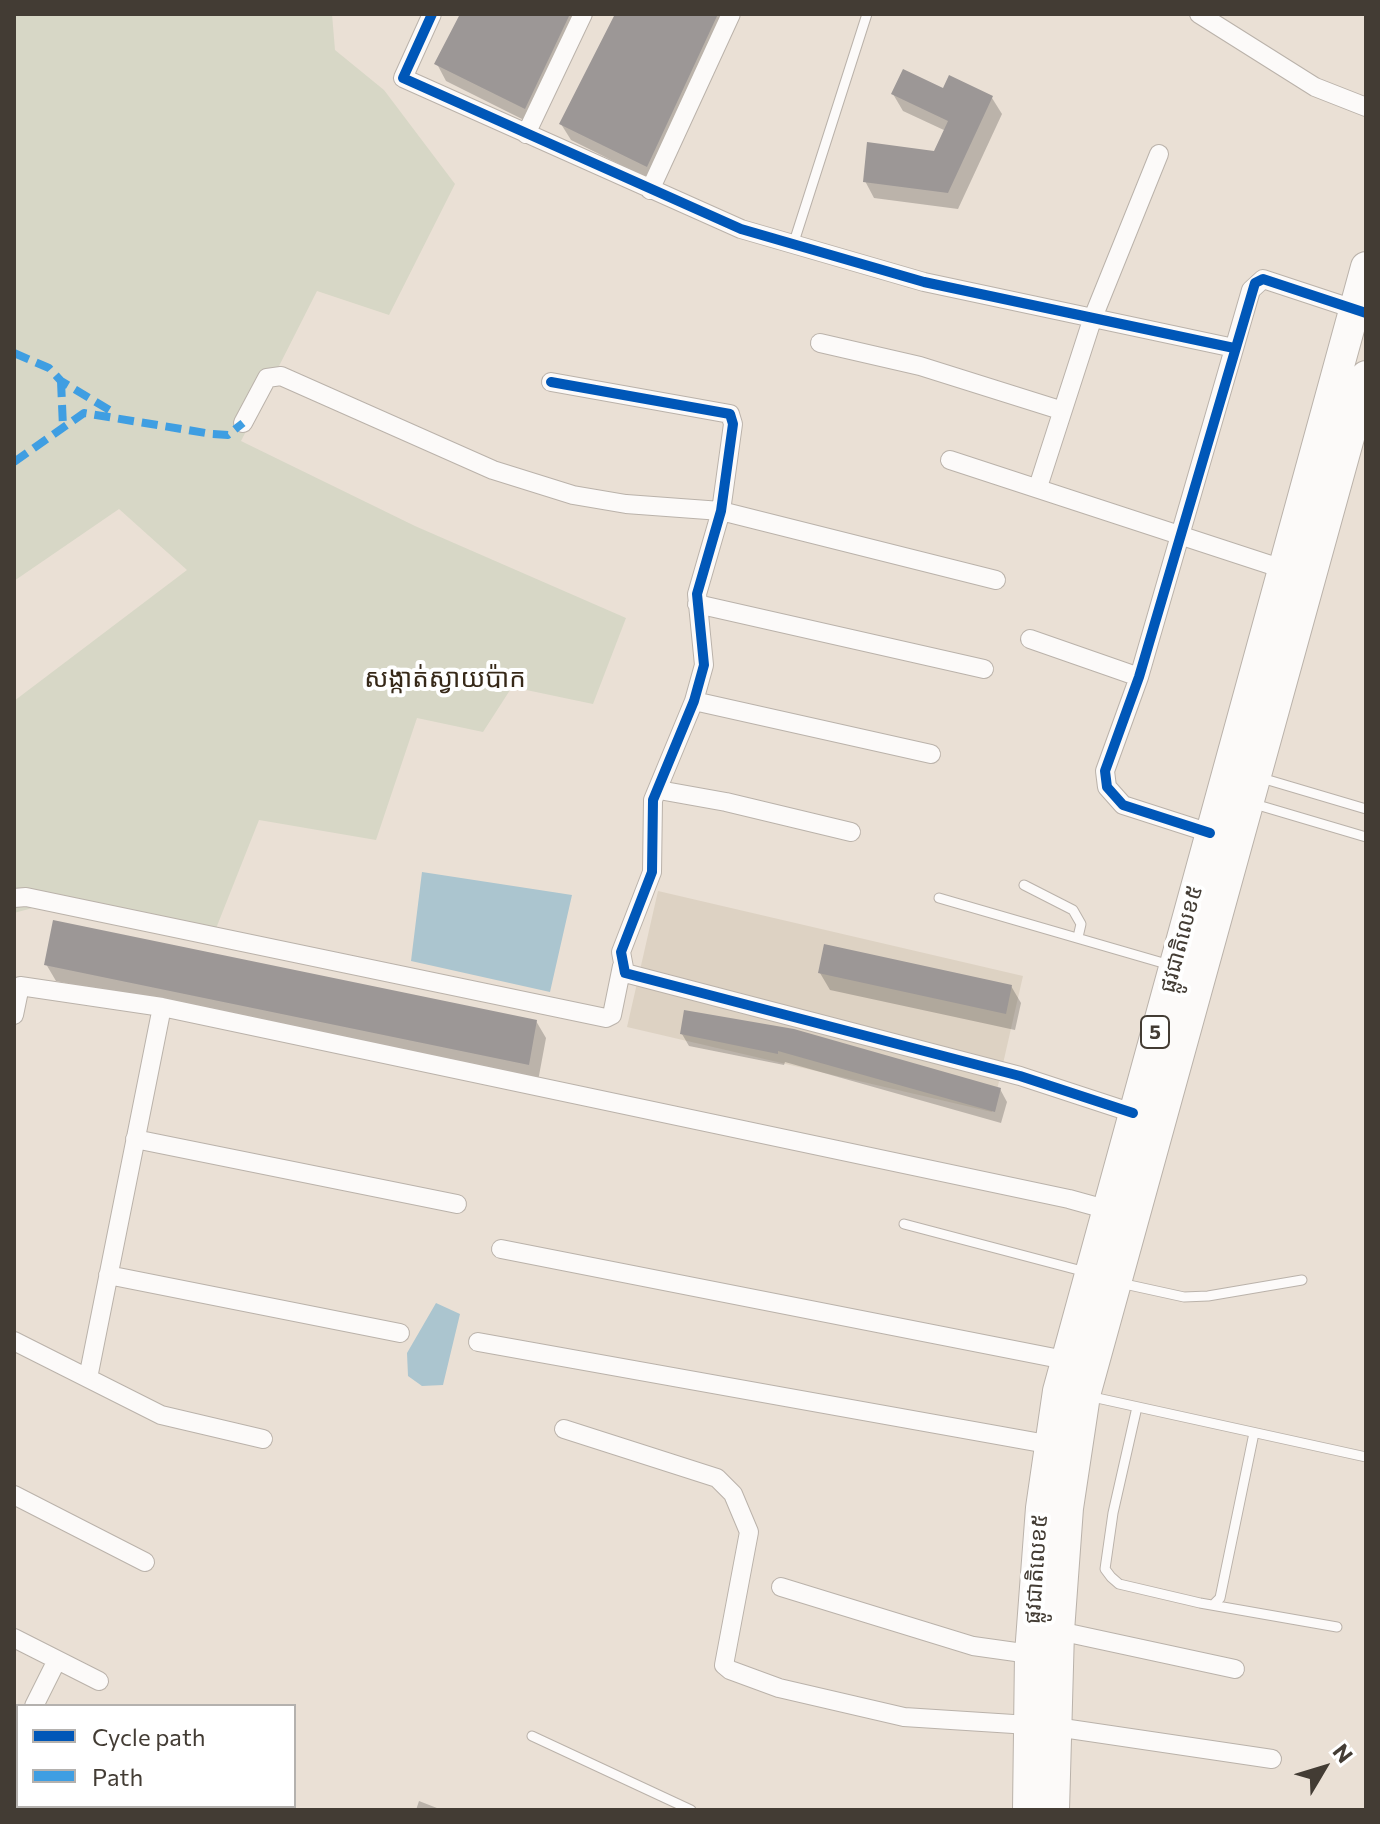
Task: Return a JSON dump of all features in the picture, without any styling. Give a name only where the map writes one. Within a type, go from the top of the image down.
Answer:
[{"type":"highway","name":"ផ្លូវជាតិលេខ៥","points":[[1028,1810],[1059,1631],[1068,1508],[1062,1447],[1085,1395],[1102,1277],[1216,866],[1210,833],[1283,569],[1359,317],[1366,267]]},
{"type":"highway","name":"ផ្លូវជាតិលេខ៥","points":[[1120,1213],[1133,1113],[1165,1050],[1174,966],[1252,789],[1366,376]]},
{"type":"highway","name":"ផ្លូវជាតិលេខ៥","points":[[1054,1810],[1030,1654],[1062,1447],[1065,1360],[1102,1277]]},
{"type":"street","points":[[432,14],[403,78],[741,229],[924,282],[1234,348]]},
{"type":"street","points":[[526,134],[583,14]]},
{"type":"street","points":[[650,190],[731,14]]},
{"type":"street","points":[[1199,14],[1315,87],[1366,107]]},
{"type":"street","points":[[1038,487],[1060,410],[1092,320],[1159,154]]},
{"type":"street","points":[[1210,833],[1123,805],[1107,787],[1105,771],[1139,677],[1251,290],[1263,279],[1359,317]]},
{"type":"street","points":[[820,343],[920,366],[1060,410]]},
{"type":"street","points":[[243,423],[267,378],[281,376],[493,470],[573,495],[626,504],[721,511],[996,580]]},
{"type":"street","points":[[14,898],[26,897],[606,1018],[612,1015],[622,966],[621,952],[652,872],[652,814],[694,701],[705,653],[697,604],[721,511],[731,415],[551,382]]},
{"type":"street","points":[[950,460],[1283,569]]},
{"type":"street","points":[[697,604],[984,669]]},
{"type":"street","points":[[1030,639],[1139,677]]},
{"type":"street","points":[[694,701],[931,754]]},
{"type":"street","points":[[659,790],[726,802],[851,832]]},
{"type":"street","points":[[622,966],[625,973],[635,976],[1020,1076],[1133,1113]]},
{"type":"street","points":[[14,1015],[17,988],[162,1007],[1120,1213]]},
{"type":"street","points":[[88,1378],[162,1007]]},
{"type":"street","points":[[135,1139],[457,1204]]},
{"type":"street","points":[[501,1249],[1065,1360]]},
{"type":"street","points":[[108,1275],[400,1333]]},
{"type":"street","points":[[14,1341],[161,1415],[263,1439]]},
{"type":"street","points":[[478,1342],[1062,1447]]},
{"type":"street","points":[[564,1429],[717,1478],[733,1494],[749,1532],[724,1665],[730,1670],[779,1688],[904,1717],[1042,1726],[1272,1759]]},
{"type":"street","points":[[14,1495],[145,1562]]},
{"type":"street","points":[[781,1587],[973,1646],[1030,1654]]},
{"type":"street","points":[[1059,1631],[1235,1669]]},
{"type":"street","points":[[14,1638],[99,1681]]},
{"type":"street","points":[[35,1704],[57,1660]]},
{"type":"lane","points":[[793,245],[867,14]]},
{"type":"lane","points":[[1252,789],[1366,809]]},
{"type":"lane","points":[[1252,789],[1366,837]]},
{"type":"lane","points":[[1024,885],[1073,910],[1081,924],[1078,937]]},
{"type":"lane","points":[[939,898],[1174,966]]},
{"type":"lane","points":[[904,1224],[1184,1297],[1208,1296],[1302,1280]]},
{"type":"lane","points":[[1085,1395],[1366,1457]]},
{"type":"lane","points":[[1137,1407],[1113,1513],[1105,1569],[1119,1584],[1200,1603],[1215,1603],[1337,1627]]},
{"type":"lane","points":[[1215,1603],[1220,1598],[1254,1433]]},
{"type":"lane","points":[[532,1736],[691,1810]]},
{"type":"shaded area","points":[[658,891],[1023,976],[992,1112],[627,1027]]},
{"type":"green space","points":[[14,14],[332,14],[335,50],[384,90],[455,184],[389,315],[317,291],[241,441],[415,526],[626,618],[593,704],[512,687],[483,732],[417,718],[376,840],[259,820],[215,931],[62,900],[14,913],[14,701],[187,570],[119,509],[14,581]]},
{"type":"water","points":[[422,872],[572,895],[550,992],[411,961]]},
{"type":"water","points":[[436,1303],[460,1314],[443,1385],[422,1386],[408,1376],[407,1353]]},
{"type":"building","points":[[460,14],[570,14],[525,109],[434,64]]},
{"type":"building","points":[[615,14],[718,14],[647,167],[559,124]]},
{"type":"building","points":[[903,69],[943,88],[949,75],[993,96],[948,193],[863,182],[867,142],[934,151],[948,121],[891,94]]},
{"type":"building","points":[[53,920],[537,1020],[529,1065],[44,965]]},
{"type":"building","points":[[824,944],[1012,985],[1006,1014],[818,973]]},
{"type":"building","points":[[684,1010],[794,1029],[1001,1088],[995,1112],[778,1051],[778,1054],[680,1034]]},
{"type":"marked path","points":[[14,353],[49,368],[61,381],[116,414]]},
{"type":"marked path","points":[[61,381],[63,427]]},
{"type":"marked path","points":[[14,462],[84,413],[212,434],[228,435],[243,423]]},
{"type":"cycle path","points":[[432,14],[403,78],[741,229],[924,282],[1234,348]]},
{"type":"cycle path","points":[[1210,833],[1123,805],[1107,787],[1105,771],[1139,677],[1255,283],[1263,279],[1366,313]]},
{"type":"cycle path","points":[[551,382],[730,414],[733,424],[721,511],[697,594],[704,665],[694,701],[653,800],[652,872],[621,952],[625,973],[1020,1076],[1133,1113]]},
{"type":"district","name":"សង្កាត់ស្វាយប៉ាក","points":[[445,678]]}]
